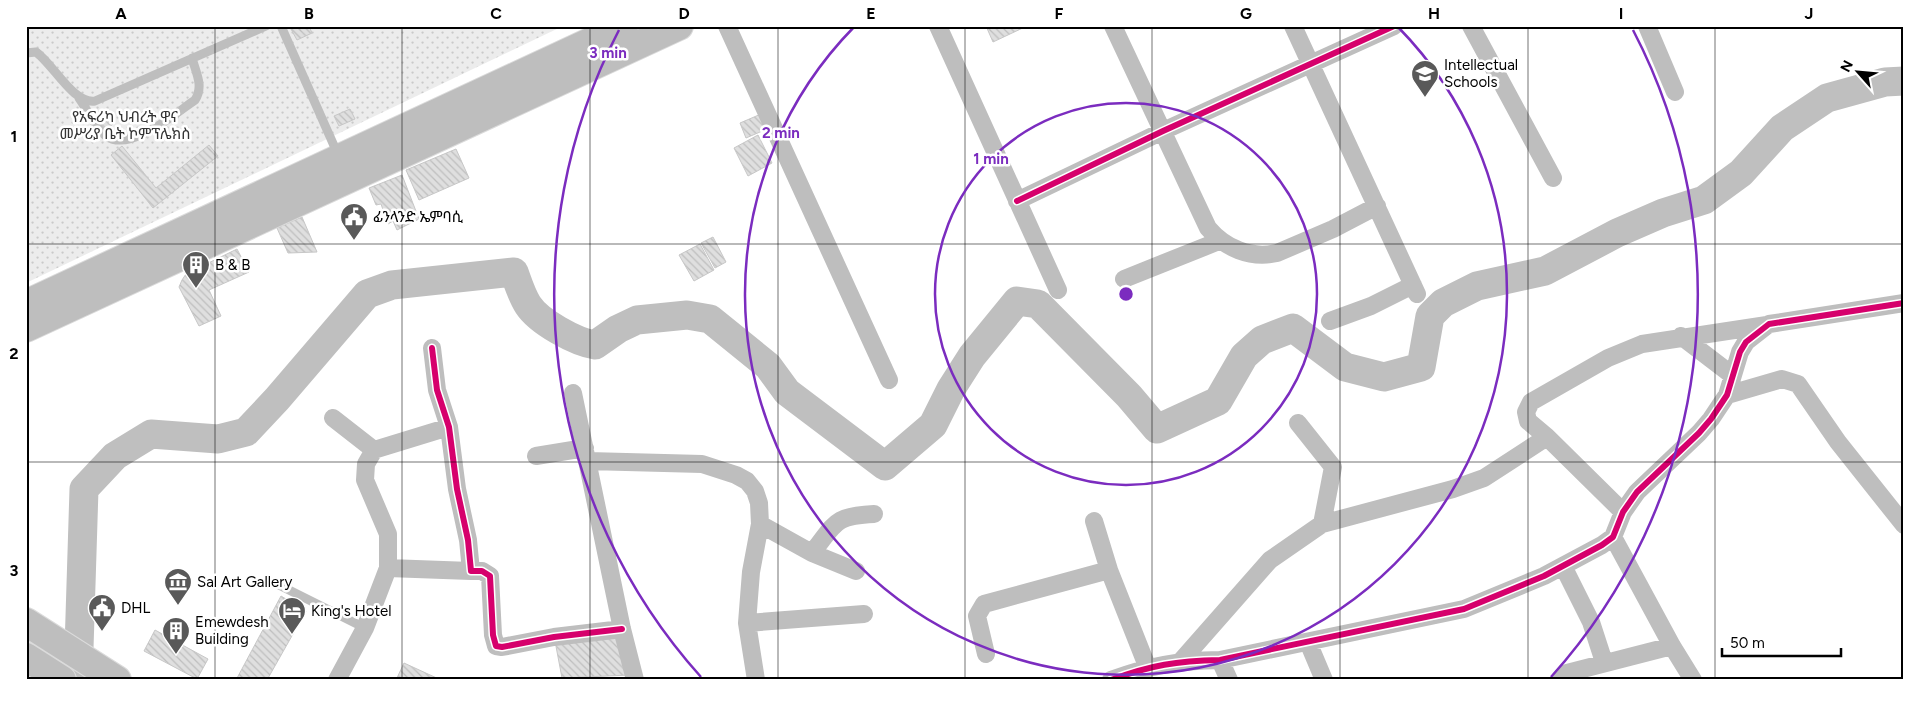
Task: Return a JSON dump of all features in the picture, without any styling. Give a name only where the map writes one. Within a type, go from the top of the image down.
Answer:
[{"type":"main road","points":[[26,328],[344,169],[384,136],[624,26]]},
{"type":"main road","points":[[26,304],[679,26]]},
{"type":"main road","points":[[26,622],[117,680]]},
{"type":"main road","points":[[32,661],[62,680]]},
{"type":"street","points":[[727,26],[889,380]]},
{"type":"street","points":[[938,26],[1058,290]]},
{"type":"street","points":[[1113,26],[1208,228],[1219,240],[1229,247],[1240,251],[1270,255],[1333,229],[1377,206]]},
{"type":"street","points":[[1293,26],[1415,290],[1330,321]]},
{"type":"street","points":[[1017,201],[1163,131],[1394,26]]},
{"type":"street","points":[[1471,26],[1553,178]]},
{"type":"street","points":[[1647,26],[1675,92]]},
{"type":"street","points":[[1124,279],[1219,240]]},
{"type":"street","points":[[1622,512],[1547,437],[1528,421],[1526,412],[1535,399],[1608,358],[1642,344],[1681,336],[1904,303]]},
{"type":"street","points":[[1111,680],[1147,666],[1181,661],[1220,660],[1464,610],[1563,566],[1602,545],[1613,536],[1622,512],[1637,492],[1699,433],[1727,395],[1740,352],[1746,342],[1769,324]]},
{"type":"street","points":[[1681,336],[1732,375]]},
{"type":"street","points":[[432,348],[438,390],[449,427],[457,489],[468,540],[471,571]]},
{"type":"street","points":[[1727,395],[1782,379],[1798,384],[1838,442],[1904,525]]},
{"type":"street","points":[[574,393],[622,629],[635,680]]},
{"type":"street","points":[[333,418],[374,450]]},
{"type":"street","points":[[1298,423],[1333,468],[1322,524]]},
{"type":"street","points":[[336,680],[365,628],[388,568],[388,534],[365,480],[366,464],[374,450],[449,427]]},
{"type":"street","points":[[1181,661],[1270,560],[1322,524],[1453,489],[1484,478],[1547,437]]},
{"type":"street","points":[[536,456],[586,454],[702,464],[720,468],[748,481],[755,491],[759,503],[760,524],[751,572],[747,622],[756,680]]},
{"type":"street","points":[[812,553],[836,522],[843,517],[874,514]]},
{"type":"street","points":[[1094,521],[1109,570],[1147,666]]},
{"type":"street","points":[[760,524],[812,553],[856,571]]},
{"type":"street","points":[[1613,536],[1672,646],[1693,680]]},
{"type":"street","points":[[1563,566],[1588,615],[1604,662]]},
{"type":"street","points":[[388,568],[482,571],[490,576],[493,635],[496,646],[502,647],[554,637],[622,629]]},
{"type":"street","points":[[986,654],[977,616],[984,604],[1109,570]]},
{"type":"street","points":[[747,622],[864,614]]},
{"type":"street","points":[[1308,642],[1324,680]]},
{"type":"street","points":[[1561,680],[1567,673],[1672,646]]},
{"type":"street","points":[[1220,660],[1229,680]]},
{"type":"lane","points":[[79,98],[87,102],[95,101],[266,26]]},
{"type":"lane","points":[[281,26],[344,169]]},
{"type":"lane","points":[[26,53],[36,52],[44,58],[79,98],[105,135],[112,139],[121,140],[148,133],[195,100],[200,93],[200,85],[192,58]]},
{"type":"lane","points":[[273,582],[365,628]]},
{"type":"green space","name":"የአፍሪካ ህብረት ዋና መሥሪያ ቤት ኮምፕሌክስ","points":[[26,26],[563,26],[26,283]]},
{"type":"building","points":[[298,26],[309,26],[312,33],[297,40],[291,29]]},
{"type":"building","points":[[986,26],[1027,26],[993,42]]},
{"type":"building","points":[[350,109],[355,119],[339,126],[334,116]]},
{"type":"building","points":[[105,112],[114,123],[106,130],[97,119]]},
{"type":"building","points":[[761,114],[767,129],[746,138],[740,123]]},
{"type":"building","points":[[758,135],[772,163],[748,176],[734,148]]},
{"type":"building","points":[[209,145],[218,156],[153,208],[111,155],[122,146],[156,188]]},
{"type":"building","points":[[456,149],[469,178],[419,200],[406,170]]},
{"type":"building","points":[[402,175],[419,219],[397,230],[393,221],[388,224],[381,204],[376,205],[369,188]]},
{"type":"building","points":[[302,217],[317,252],[288,253],[277,228]]},
{"type":"building","points":[[713,237],[726,262],[715,268],[701,243]]},
{"type":"building","points":[[700,244],[714,270],[694,281],[679,255]]},
{"type":"building","name":"B & B","points":[[237,249],[249,272],[209,290],[221,316],[199,326],[179,287],[182,280],[186,274]]},
{"type":"building","points":[[281,596],[306,611],[267,680],[236,680]]},
{"type":"building","name":"Emewdesh Building","points":[[155,630],[208,659],[197,679],[144,651]]},
{"type":"building","points":[[620,633],[630,675],[562,678],[555,641]]},
{"type":"building","points":[[404,663],[441,680],[396,680]]},
{"type":"waterway","points":[[78,680],[84,489],[115,456],[151,434],[218,439],[246,432],[277,399],[367,294],[392,285],[514,272],[528,305],[540,318],[568,336],[595,345],[618,329],[637,320],[687,315],[710,319],[768,366],[787,392],[885,466],[933,425],[951,389],[972,356],[1017,301],[1038,304],[1129,396],[1157,429],[1218,401],[1244,356],[1262,340],[1293,328],[1345,367],[1384,377],[1421,367],[1430,316],[1443,303],[1477,286],[1545,271],[1617,233],[1663,213],[1704,200],[1741,173],[1782,128],[1827,98],[1885,82],[1904,81]]},
{"type":"cycle path","points":[[1017,201],[1163,131],[1394,26]]},
{"type":"cycle path","points":[[1111,680],[1164,665],[1190,661],[1220,660],[1464,609],[1544,576],[1602,545],[1613,537],[1623,512],[1637,492],[1699,433],[1711,419],[1727,395],[1740,352],[1746,342],[1769,324],[1904,303]]},
{"type":"cycle path","points":[[432,348],[437,390],[449,427],[457,489],[468,540],[471,571],[482,571],[490,576],[493,635],[496,646],[502,647],[554,637],[622,629]]},
{"type":"place","name":"Intellectual Schools","points":[[1425,98]]},
{"type":"place","name":"ፊንላንድ ኤምባሲ","points":[[354,241]]},
{"type":"place","name":"B & B","points":[[196,289]]},
{"type":"place","name":"Sal Art Gallery","points":[[178,606]]},
{"type":"place","name":"DHL","points":[[102,632]]},
{"type":"place","name":"King's Hotel","points":[[292,635]]},
{"type":"place","name":"Emewdesh Building","points":[[176,655]]}]
